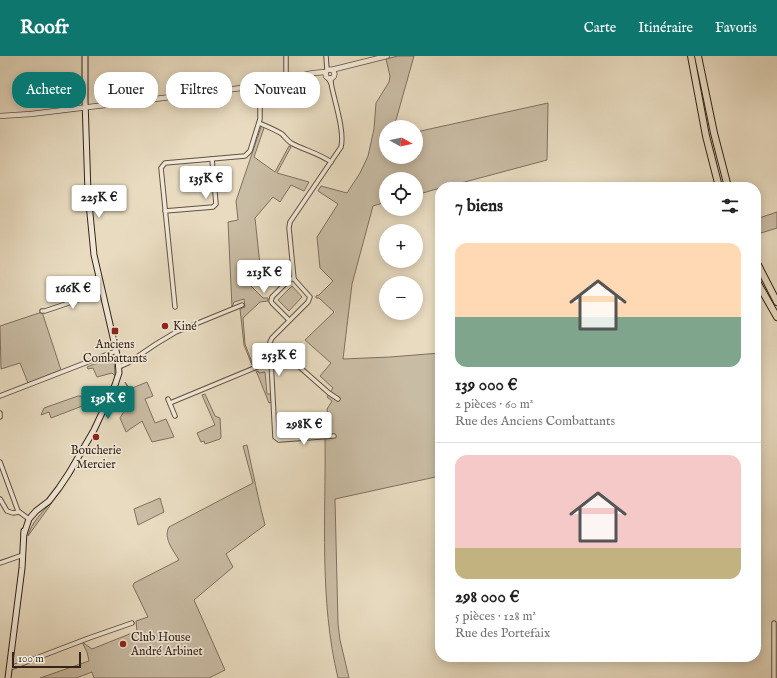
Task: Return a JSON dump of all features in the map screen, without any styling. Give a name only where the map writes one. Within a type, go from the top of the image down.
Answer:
[{"type":"highway","points":[[692,56],[706,136],[718,182]]},
{"type":"highway","points":[[698,56],[714,133],[727,182]]},
{"type":"highway","points":[[761,270],[777,302]]},
{"type":"highway","points":[[761,289],[777,317]]},
{"type":"main road","points":[[85,56],[85,72]]},
{"type":"main road","points":[[8,678],[23,555],[24,524],[37,506],[52,496],[69,473],[94,430],[115,385],[119,366],[94,255],[88,194],[85,108]]},
{"type":"street","points":[[286,56],[286,72]]},
{"type":"street","points":[[326,56],[343,140],[341,147],[289,225],[294,280],[310,297],[308,302],[289,320],[270,342],[277,439],[334,436]]},
{"type":"street","points":[[320,74],[329,75],[340,67],[387,56]]},
{"type":"street","points":[[86,107],[240,88]]},
{"type":"street","points":[[0,116],[32,114],[77,108]]},
{"type":"street","points":[[175,307],[161,168],[165,163],[245,156],[250,151],[260,123],[261,108]]},
{"type":"street","points":[[260,123],[281,134],[286,140],[305,150],[312,151],[331,162]]},
{"type":"street","points":[[165,211],[213,207],[216,204],[212,159]]},
{"type":"street","points":[[289,320],[272,303],[271,299],[272,296],[290,280],[294,280]]},
{"type":"street","points":[[42,311],[102,292]]},
{"type":"street","points":[[119,366],[128,363],[176,332],[242,305]]},
{"type":"street","points":[[0,396],[116,351]]},
{"type":"street","points":[[170,403],[254,367],[271,362],[288,361],[295,363],[338,399]]},
{"type":"street","points":[[168,399],[175,416]]},
{"type":"street","points":[[0,462],[16,507],[19,512],[28,519]]},
{"type":"street","points":[[0,499],[7,511],[13,513],[19,512]]},
{"type":"street","points":[[0,562],[23,555]]},
{"type":"street","points":[[10,666],[13,667],[132,623]]},
{"type":"street","points":[[774,624],[774,678]]},
{"type":"shaded area","points":[[398,56],[414,56],[396,120],[379,120],[379,164],[423,164],[423,130],[548,103],[547,160],[465,182],[435,182],[435,189],[423,193],[423,172],[379,172],[379,204],[373,206],[352,284],[343,359],[435,353],[435,477],[335,499],[338,624],[340,640],[349,678],[338,678],[328,619],[325,558],[325,436],[330,436],[327,409],[332,401],[327,397],[333,388],[320,376],[331,363],[305,340],[334,312],[319,298],[316,298],[316,296],[319,295],[333,281],[320,268],[317,237],[338,204],[318,191],[321,186],[347,193],[360,173],[368,156],[374,129],[376,103],[389,82],[390,76],[386,59]]},
{"type":"shaded area","points":[[262,124],[265,125],[254,157],[275,172],[289,146],[291,147],[277,173],[309,182],[304,191],[291,185],[280,202],[273,197],[255,218],[261,274],[251,286],[263,298],[268,298],[268,301],[260,302],[243,318],[245,344],[252,365],[244,345],[240,309],[245,307],[244,299],[234,302],[232,307],[228,222],[238,220],[236,201]]},
{"type":"shaded area","points":[[777,212],[777,228],[761,233],[761,217]]},
{"type":"shaded area","points":[[292,286],[302,297],[289,311],[278,300]]},
{"type":"shaded area","points":[[42,312],[61,370],[28,383],[20,363],[1,369],[0,326]]},
{"type":"shaded area","points":[[112,357],[114,358],[115,376],[112,373],[97,377],[93,368],[88,369],[87,367]]},
{"type":"shaded area","points":[[258,371],[259,373],[265,372],[267,394],[271,394],[272,402],[269,403],[256,372]]},
{"type":"shaded area","points":[[125,382],[130,389],[147,382],[153,396],[145,399],[155,423],[166,419],[174,437],[152,442],[142,421],[126,432],[120,418],[132,398]]},
{"type":"shaded area","points":[[205,394],[215,416],[220,418],[221,437],[220,439],[205,444],[204,441],[201,442],[197,433],[215,425],[202,395]]},
{"type":"shaded area","points":[[81,396],[85,405],[51,418],[49,412],[41,415],[44,408]]},
{"type":"shaded area","points":[[247,445],[265,525],[226,554],[233,567],[194,600],[225,670],[209,678],[94,678],[92,672],[76,678],[40,678],[89,661],[87,652],[82,642],[92,649],[137,631],[136,621],[148,617],[133,586],[134,583],[179,560],[168,540],[167,531],[169,527],[253,483],[243,446]]},
{"type":"shaded area","points":[[160,498],[164,512],[138,525],[134,509]]},
{"type":"shaded area","points":[[52,502],[49,507],[28,536],[41,513]]},
{"type":"place","name":"Kiné","points":[[165,326]]},
{"type":"place","name":"Anciens Combattants","points":[[115,331]]},
{"type":"place","name":"Boucherie Mercier","points":[[96,437]]},
{"type":"place","name":"Club House André Arbinet","points":[[123,644]]}]
